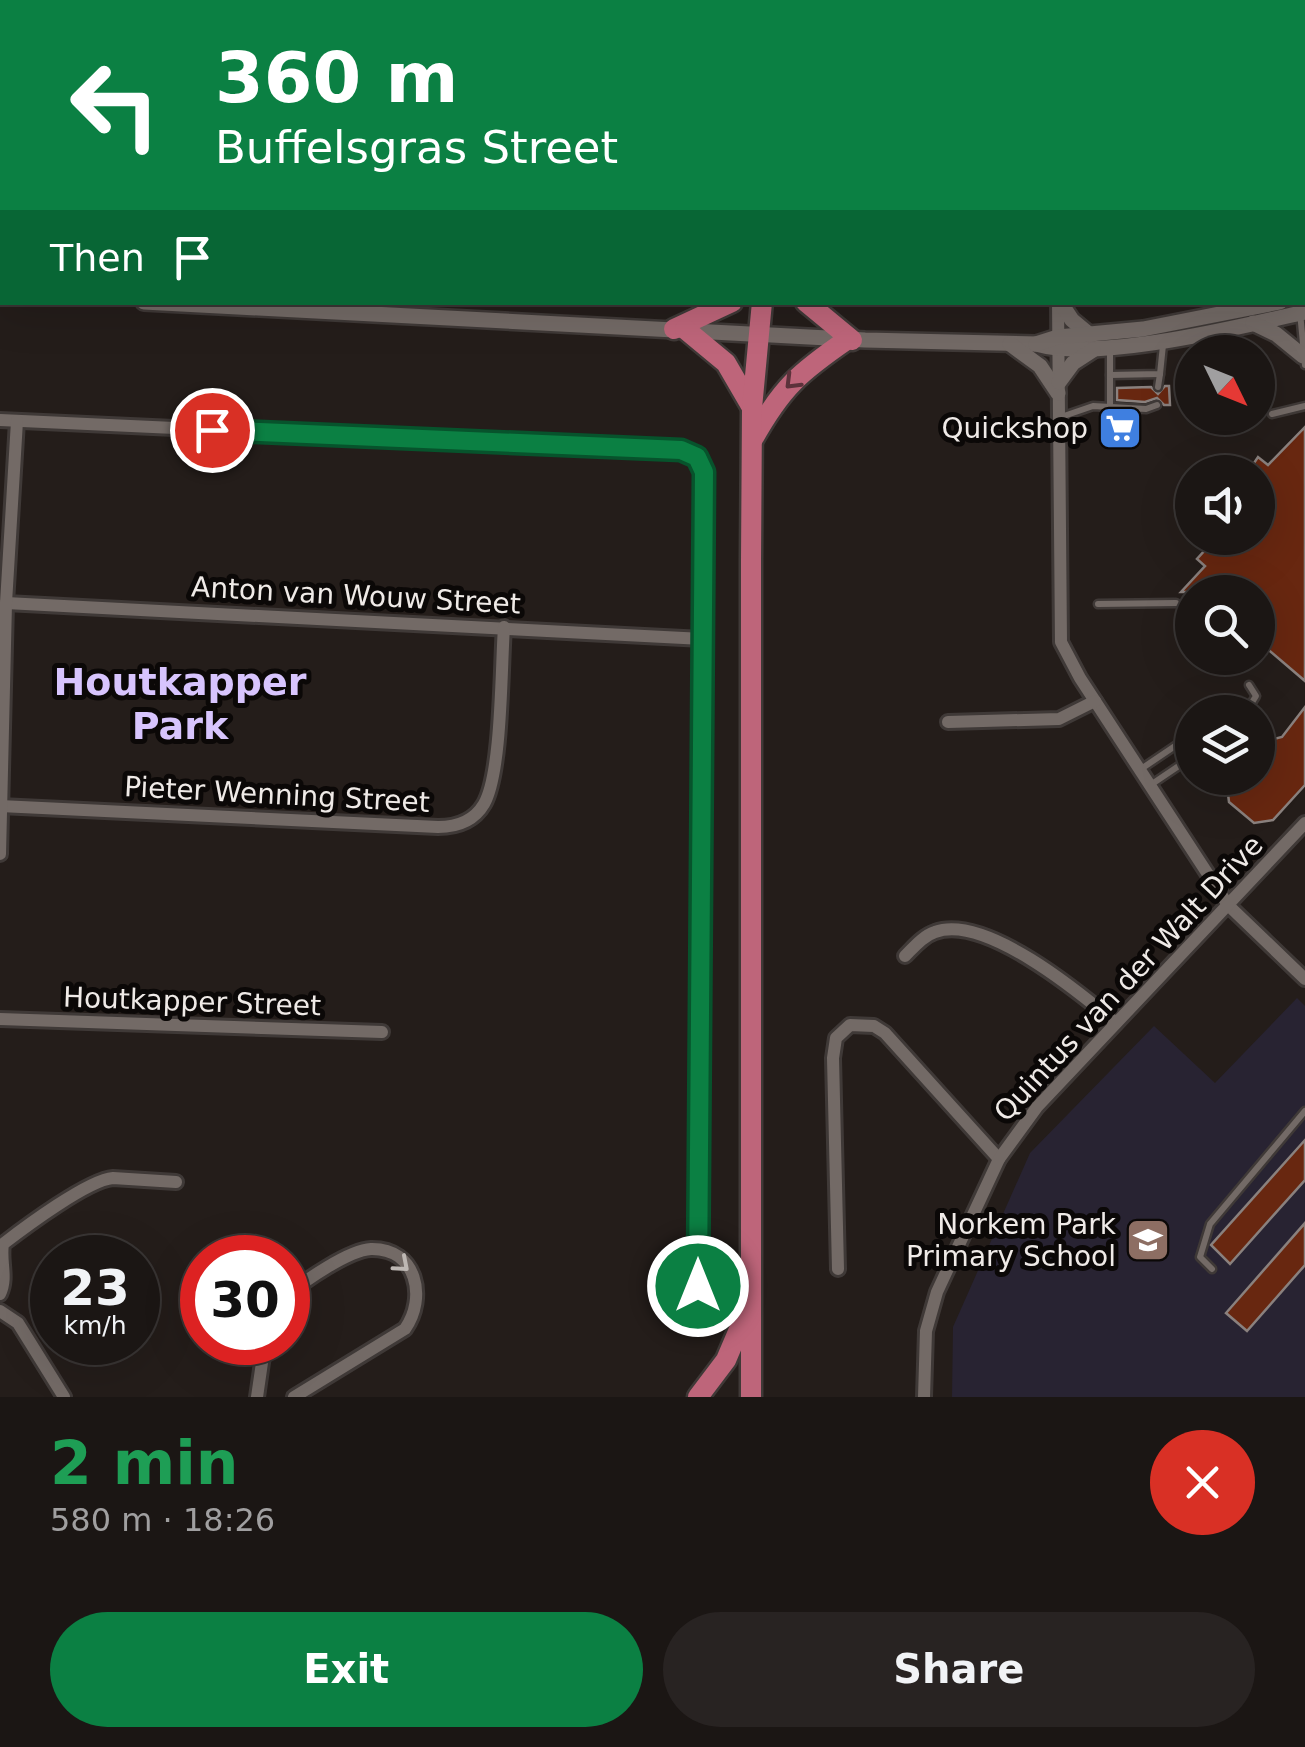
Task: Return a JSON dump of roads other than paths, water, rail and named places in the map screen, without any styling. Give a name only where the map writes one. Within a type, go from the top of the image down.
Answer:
[{"type":"main road","points":[[726,305],[680,329],[726,363],[752,408]]},
{"type":"main road","points":[[751,1397],[752,408],[762,305]]},
{"type":"main road","points":[[752,440],[792,380],[850,339],[810,305]]},
{"type":"main road","points":[[698,1397],[732,1348],[751,1300]]},
{"type":"street","points":[[204,305],[1010,344],[1103,340],[1165,332],[1247,311],[1294,305]]},
{"type":"street","points":[[1059,305],[1060,630],[1065,651],[1228,905],[1305,978]]},
{"type":"street","points":[[1061,305],[1072,320],[1103,340]]},
{"type":"street","points":[[1247,311],[1304,360]]},
{"type":"street","points":[[1058,388],[1079,358],[1103,340]]},
{"type":"street","points":[[1010,344],[1040,366],[1058,388]]},
{"type":"street","points":[[0,420],[681,450],[697,457],[704,472],[698,1324]]},
{"type":"street","points":[[0,854],[6,604],[17,421]]},
{"type":"street","name":"Anton van Wouw Street","points":[[6,604],[703,639]]},
{"type":"street","name":"Pieter Wenning Street","points":[[1,806],[460,825],[485,803],[493,778],[504,627]]},
{"type":"street","points":[[948,722],[1060,719],[1095,701]]},
{"type":"street","name":"Quintus van der Walt Drive","points":[[924,1397],[926,1331],[931,1310],[999,1158],[1037,1107],[1305,823]]},
{"type":"street","points":[[905,956],[937,931],[974,932],[1053,973],[1116,1023]]},
{"type":"street","name":"Houtkapper Street","points":[[0,1019],[382,1032]]},
{"type":"street","points":[[838,1268],[833,1058],[836,1038],[850,1025],[874,1026],[884,1033],[999,1158]]},
{"type":"street","points":[[0,1294],[5,1278],[3,1244],[84,1189],[113,1178],[176,1182]]},
{"type":"street","points":[[294,1397],[405,1329],[413,1318],[419,1295],[416,1277],[409,1267],[397,1257],[372,1249],[348,1257],[310,1280]]},
{"type":"street","points":[[1,1311],[18,1323],[64,1397]]},
{"type":"street","points":[[256,1397],[261,1365]]},
{"type":"lane","points":[[1302,305],[1304,360]]},
{"type":"lane","points":[[1158,386],[1165,332]]},
{"type":"lane","points":[[1103,340],[1110,376],[1110,407]]},
{"type":"lane","points":[[1110,376],[1160,374]]},
{"type":"lane","points":[[1058,418],[1093,406],[1146,410],[1157,405]]},
{"type":"lane","points":[[1275,413],[1305,406]]},
{"type":"lane","points":[[1098,604],[1175,603]]},
{"type":"lane","points":[[1248,685],[1255,695]]},
{"type":"lane","points":[[1140,770],[1175,746]]},
{"type":"lane","points":[[1151,786],[1175,769]]},
{"type":"lane","points":[[1212,1269],[1200,1257],[1210,1224],[1305,1111]]},
{"type":"place","name":"Quickshop","points":[[1120,428]]},
{"type":"place","name":"Norkem Park Primary School","points":[[1148,1240]]},
{"type":"district","name":"Houtkapper Park","points":[[180,704]]}]
